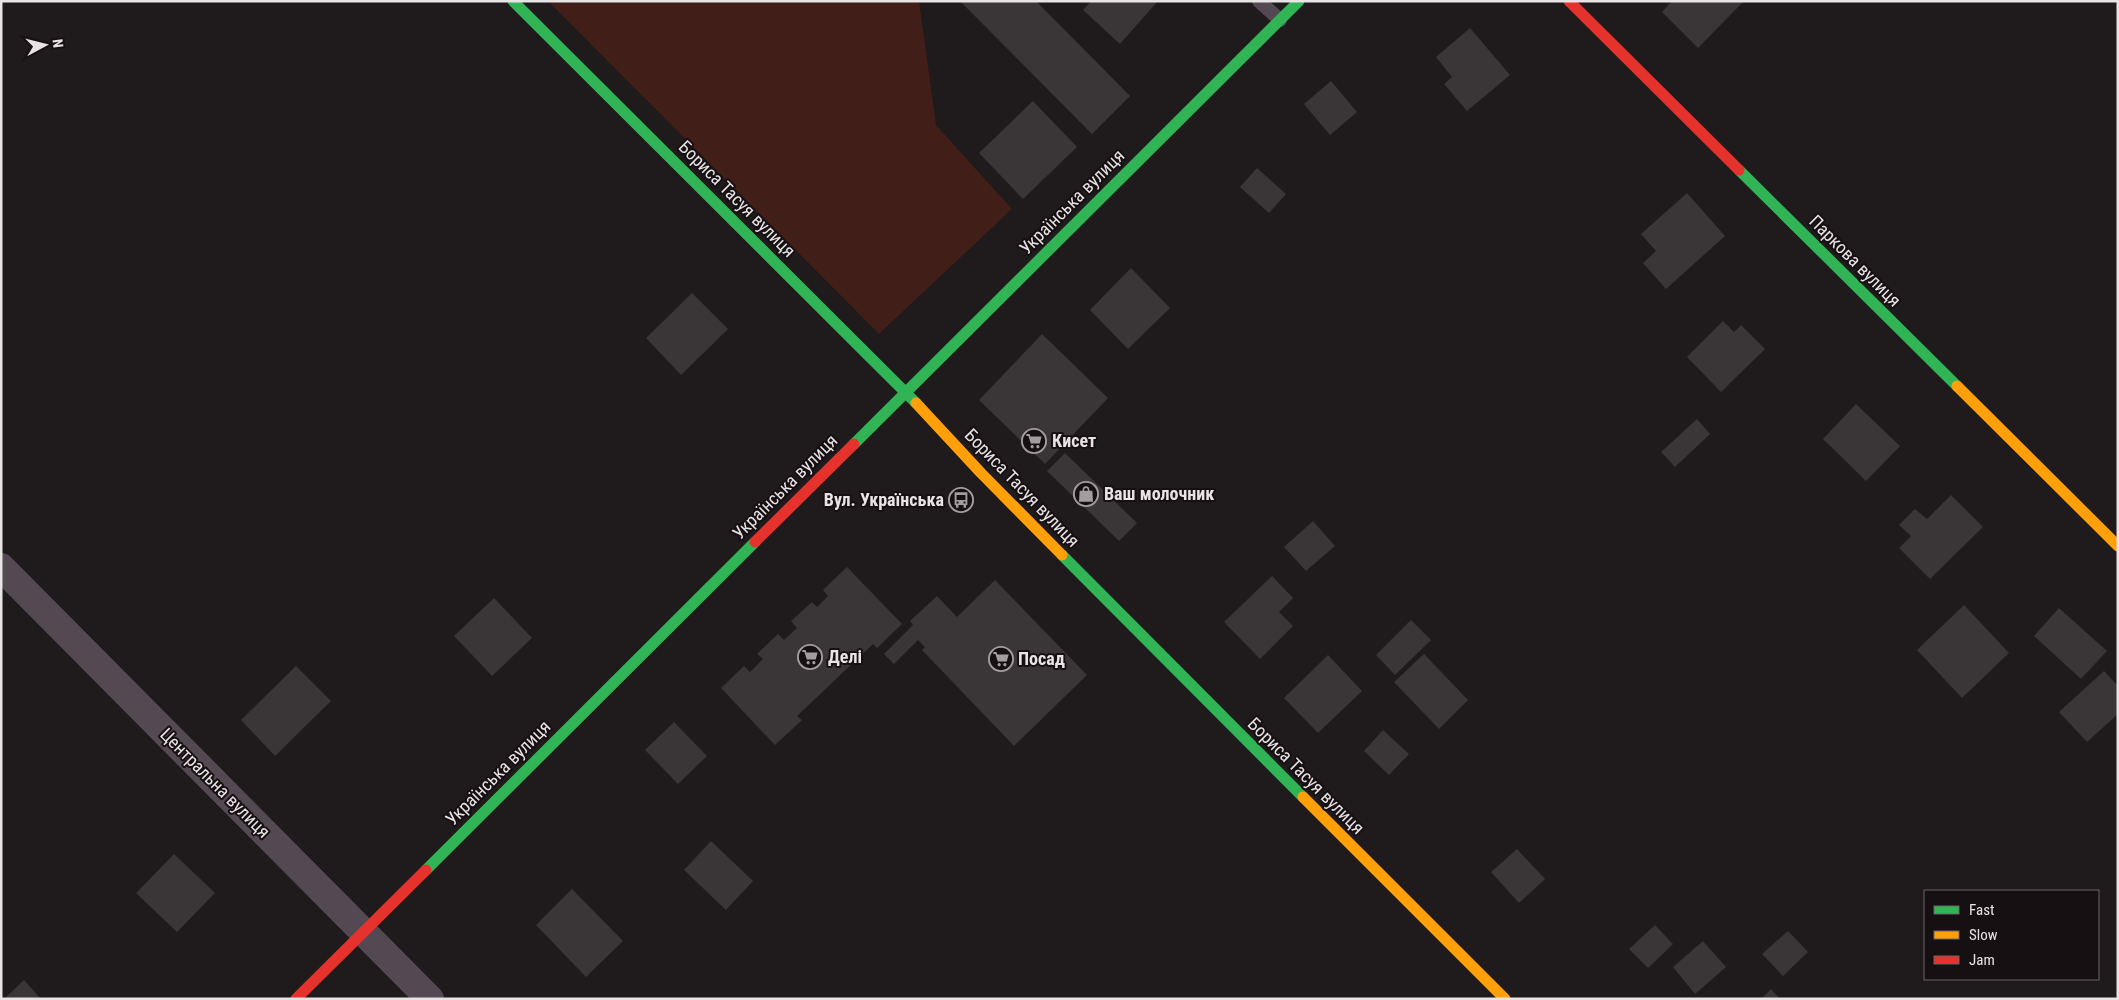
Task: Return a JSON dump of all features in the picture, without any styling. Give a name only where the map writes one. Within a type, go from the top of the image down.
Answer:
[{"type":"street","name":"Бориса Тасуя вулиця","points":[[513,1],[906,392],[981,473],[1160,655],[1506,999]]},
{"type":"street","name":"Українська вулиця","points":[[296,999],[1299,1]]},
{"type":"street","name":"Паркова вулиця","points":[[1569,1],[2118,546]]},
{"type":"street","name":"Центральна вулиця","points":[[1,567],[430,999]]},
{"type":"lane","points":[[1260,1],[1280,20]]},
{"type":"shaded area","points":[[548,1],[919,1],[936,125],[1012,209],[879,334]]},
{"type":"building","points":[[960,1],[1036,1],[1130,96],[1092,134]]},
{"type":"building","points":[[1091,1],[1158,1],[1120,44],[1083,10]]},
{"type":"building","points":[[1672,1],[1744,1],[1698,48],[1662,12]]},
{"type":"building","points":[[1470,28],[1510,75],[1467,111],[1444,84],[1452,77],[1436,57]]},
{"type":"building","points":[[1331,81],[1357,112],[1330,135],[1304,104]]},
{"type":"building","points":[[1033,101],[1077,147],[1023,199],[979,153]]},
{"type":"building","points":[[1257,168],[1286,194],[1269,213],[1240,187]]},
{"type":"building","points":[[1687,193],[1725,236],[1666,289],[1643,263],[1656,251],[1641,234]]},
{"type":"building","points":[[1131,268],[1170,308],[1128,349],[1090,310]]},
{"type":"building","points":[[692,293],[728,329],[681,375],[646,338]]},
{"type":"building","points":[[1723,321],[1734,332],[1741,325],[1765,349],[1721,392],[1687,357]]},
{"type":"building","points":[[1042,334],[1108,398],[1045,464],[979,400]]},
{"type":"building","points":[[1856,404],[1900,446],[1866,481],[1823,439]]},
{"type":"building","points":[[1697,419],[1710,434],[1675,467],[1661,452]]},
{"type":"building","points":[[1065,453],[1137,523],[1119,541],[1047,471]]},
{"type":"building","points":[[1951,495],[1983,527],[1930,579],[1899,548],[1911,536],[1899,525],[1915,509],[1927,519]]},
{"type":"building","points":[[1313,521],[1335,546],[1306,571],[1284,547]]},
{"type":"building","name":"Делі","points":[[847,567],[902,624],[877,648],[873,644],[797,716],[802,720],[775,745],[721,688],[744,666],[750,672],[763,659],[757,654],[778,634],[784,640],[797,628],[791,621],[812,602],[817,607],[828,596],[823,590]]},
{"type":"building","points":[[1272,576],[1293,598],[1279,612],[1293,626],[1260,659],[1224,622]]},
{"type":"building","name":"Посад","points":[[995,580],[1087,675],[1014,746],[922,650],[925,647],[918,640],[894,664],[884,654],[913,625],[910,621],[937,596],[957,617]]},
{"type":"building","points":[[494,598],[532,638],[492,676],[454,636]]},
{"type":"building","points":[[1964,605],[2009,653],[1962,698],[1917,650]]},
{"type":"building","points":[[2059,608],[2107,651],[2081,679],[2034,636]]},
{"type":"building","points":[[1411,620],[1431,640],[1395,675],[1376,655]]},
{"type":"building","points":[[1424,654],[1468,700],[1439,729],[1394,682]]},
{"type":"building","points":[[1328,655],[1362,691],[1318,733],[1284,698]]},
{"type":"building","points":[[296,666],[331,701],[275,756],[241,720]]},
{"type":"building","points":[[2104,671],[2118,686],[2118,714],[2087,742],[2059,712]]},
{"type":"building","points":[[674,722],[707,756],[678,784],[645,750]]},
{"type":"building","points":[[1383,730],[1409,754],[1389,775],[1364,751]]},
{"type":"building","points":[[711,841],[753,881],[726,910],[684,870]]},
{"type":"building","points":[[1517,849],[1545,879],[1519,903],[1491,872]]},
{"type":"building","points":[[174,854],[215,893],[177,932],[136,893]]},
{"type":"building","points":[[572,889],[623,941],[586,977],[536,925]]},
{"type":"building","points":[[1655,925],[1673,944],[1648,968],[1629,949]]},
{"type":"building","points":[[1788,931],[1808,952],[1783,976],[1762,954]]},
{"type":"building","points":[[1703,941],[1726,967],[1695,994],[1673,967]]},
{"type":"building","points":[[24,980],[41,999],[4,999]]},
{"type":"building","points":[[1771,989],[1780,999],[1761,999]]},
{"type":"traffic: fast","points":[[513,1],[916,403]]},
{"type":"traffic: fast","points":[[854,444],[1299,1]]},
{"type":"traffic: fast","points":[[1739,170],[1957,386]]},
{"type":"traffic: fast","points":[[426,870],[755,542]]},
{"type":"traffic: fast","points":[[1062,555],[1303,797]]},
{"type":"traffic: slow","points":[[1957,386],[2118,546]]},
{"type":"traffic: slow","points":[[916,403],[981,473],[1062,555]]},
{"type":"traffic: slow","points":[[1303,797],[1505,999]]},
{"type":"traffic: jam","points":[[1569,1],[1739,170]]},
{"type":"traffic: jam","points":[[755,542],[854,444]]},
{"type":"traffic: jam","points":[[296,999],[426,870]]},
{"type":"place","name":"Кисет","points":[[1034,441]]},
{"type":"place","name":"Ваш молочник","points":[[1086,494]]},
{"type":"place","name":"Вул. Українська","points":[[961,500]]},
{"type":"place","name":"Делі","points":[[810,657]]},
{"type":"place","name":"Посад","points":[[1001,659]]}]
